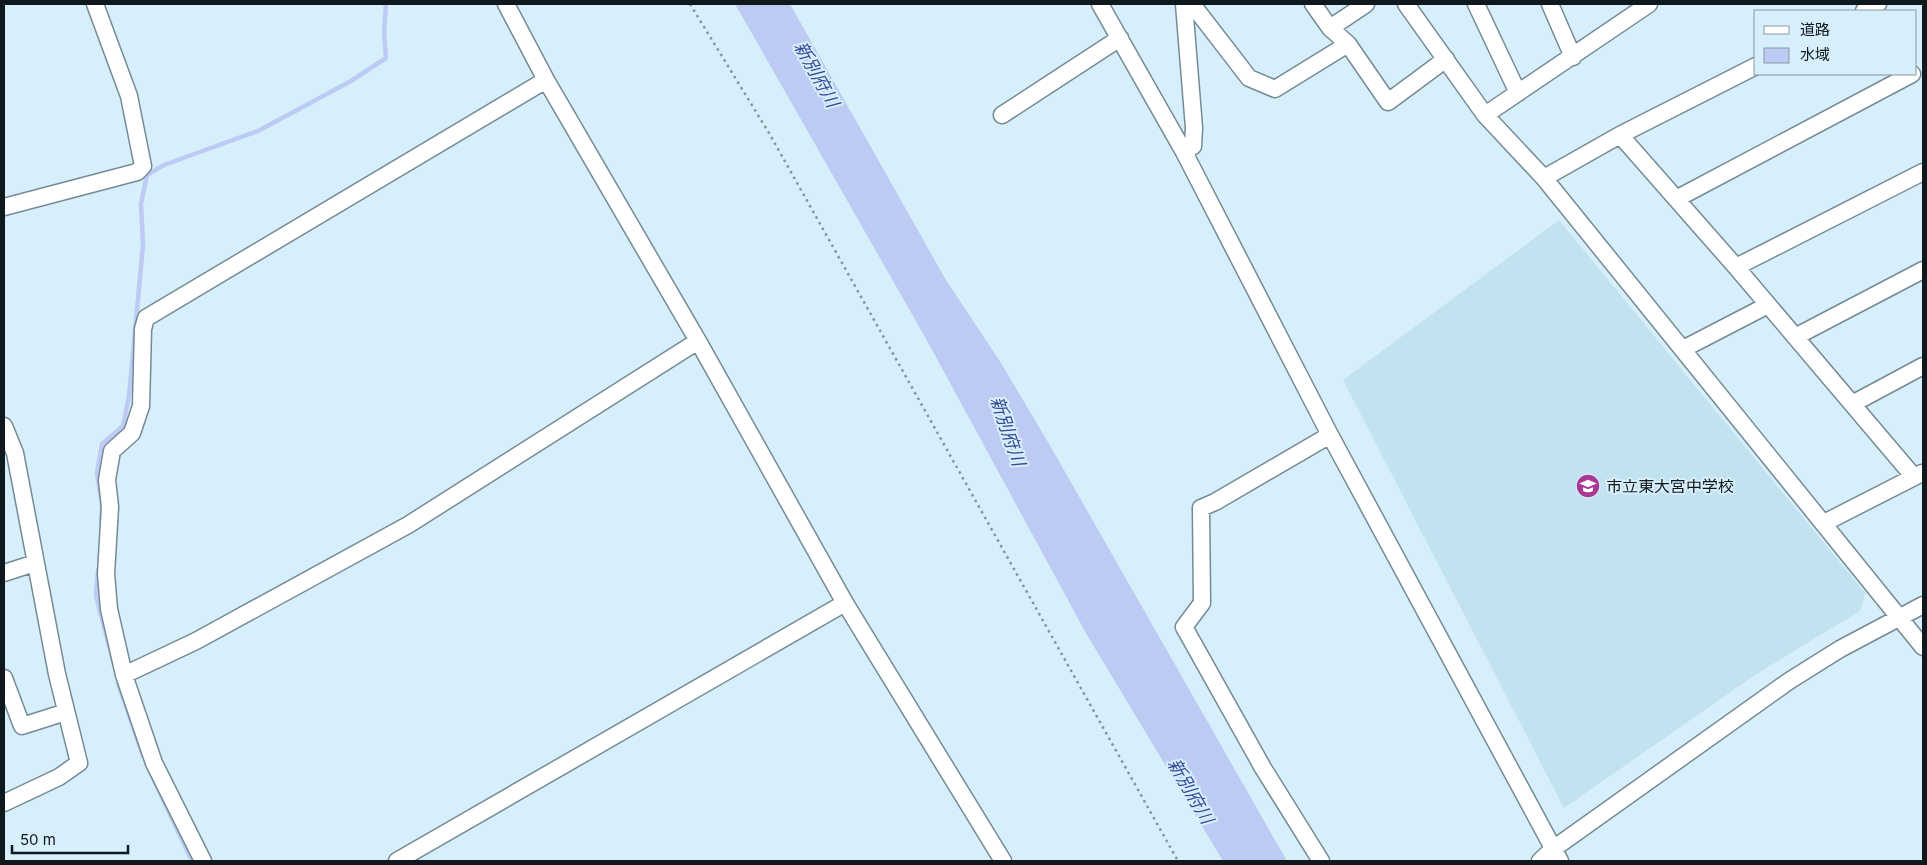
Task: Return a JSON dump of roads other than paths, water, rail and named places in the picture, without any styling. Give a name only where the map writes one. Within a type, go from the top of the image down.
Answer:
[{"type":"street","points":[[4,207],[137,172],[143,166],[129,96],[95,4]]},
{"type":"street","points":[[506,4],[546,80],[698,341],[845,603],[1002,861]]},
{"type":"street","points":[[1100,4],[1184,152],[1330,435],[1557,855]]},
{"type":"street","points":[[1184,4],[1194,146],[1184,152]]},
{"type":"street","points":[[1192,4],[1249,78],[1274,89],[1348,44]]},
{"type":"street","points":[[1313,4],[1330,28],[1348,44],[1388,102],[1446,58]]},
{"type":"street","points":[[1330,28],[1366,4]]},
{"type":"street","points":[[1406,4],[1485,115],[1544,178],[1923,647]]},
{"type":"street","points":[[1476,4],[1518,93]]},
{"type":"street","points":[[1550,4],[1573,57]]},
{"type":"street","points":[[1485,115],[1573,57],[1646,4]]},
{"type":"street","points":[[1002,115],[1120,38]]},
{"type":"street","points":[[1544,178],[1620,136],[1754,67]]},
{"type":"street","points":[[1676,199],[1910,75]]},
{"type":"street","points":[[203,861],[154,763],[124,675],[109,609],[107,582],[110,507],[107,480],[112,451],[132,433],[141,406],[143,329],[146,318],[546,80]]},
{"type":"street","points":[[1620,136],[1736,267],[1852,404],[1918,474],[1824,523]]},
{"type":"street","points":[[1736,267],[1923,172]]},
{"type":"street","points":[[1796,337],[1923,270]]},
{"type":"street","points":[[1683,349],[1768,305]]},
{"type":"street","points":[[124,675],[196,640],[408,525],[698,341]]},
{"type":"street","points":[[1852,404],[1923,366]]},
{"type":"street","points":[[4,426],[15,453],[35,563],[66,712],[79,763],[59,777],[4,803]]},
{"type":"street","points":[[1321,861],[1263,768],[1184,627],[1202,603],[1201,508],[1215,502],[1330,435]]},
{"type":"street","points":[[4,573],[35,563]]},
{"type":"street","points":[[397,861],[845,603]]},
{"type":"street","points":[[1540,861],[1557,855],[1790,680],[1840,649],[1923,604]]},
{"type":"street","points":[[4,678],[22,726],[66,712]]},
{"type":"water","name":"新別府川","points":[[735,4],[790,4],[946,280],[1001,363],[1052,449],[1287,861],[1223,861],[1087,635],[925,337]]},
{"type":"waterway","points":[[101,520],[102,505],[97,473],[102,444],[123,426],[129,396],[143,245],[141,204],[147,175],[164,165],[258,131],[351,81],[386,58],[384,32],[386,4]]},
{"type":"waterway","points":[[98,570],[96,596],[114,665]]},
{"type":"waterway","points":[[118,683],[143,756]]},
{"type":"waterway","points":[[147,765],[192,861]]},
{"type":"place","name":"市立東大宮中学校","points":[[1588,486]]}]
